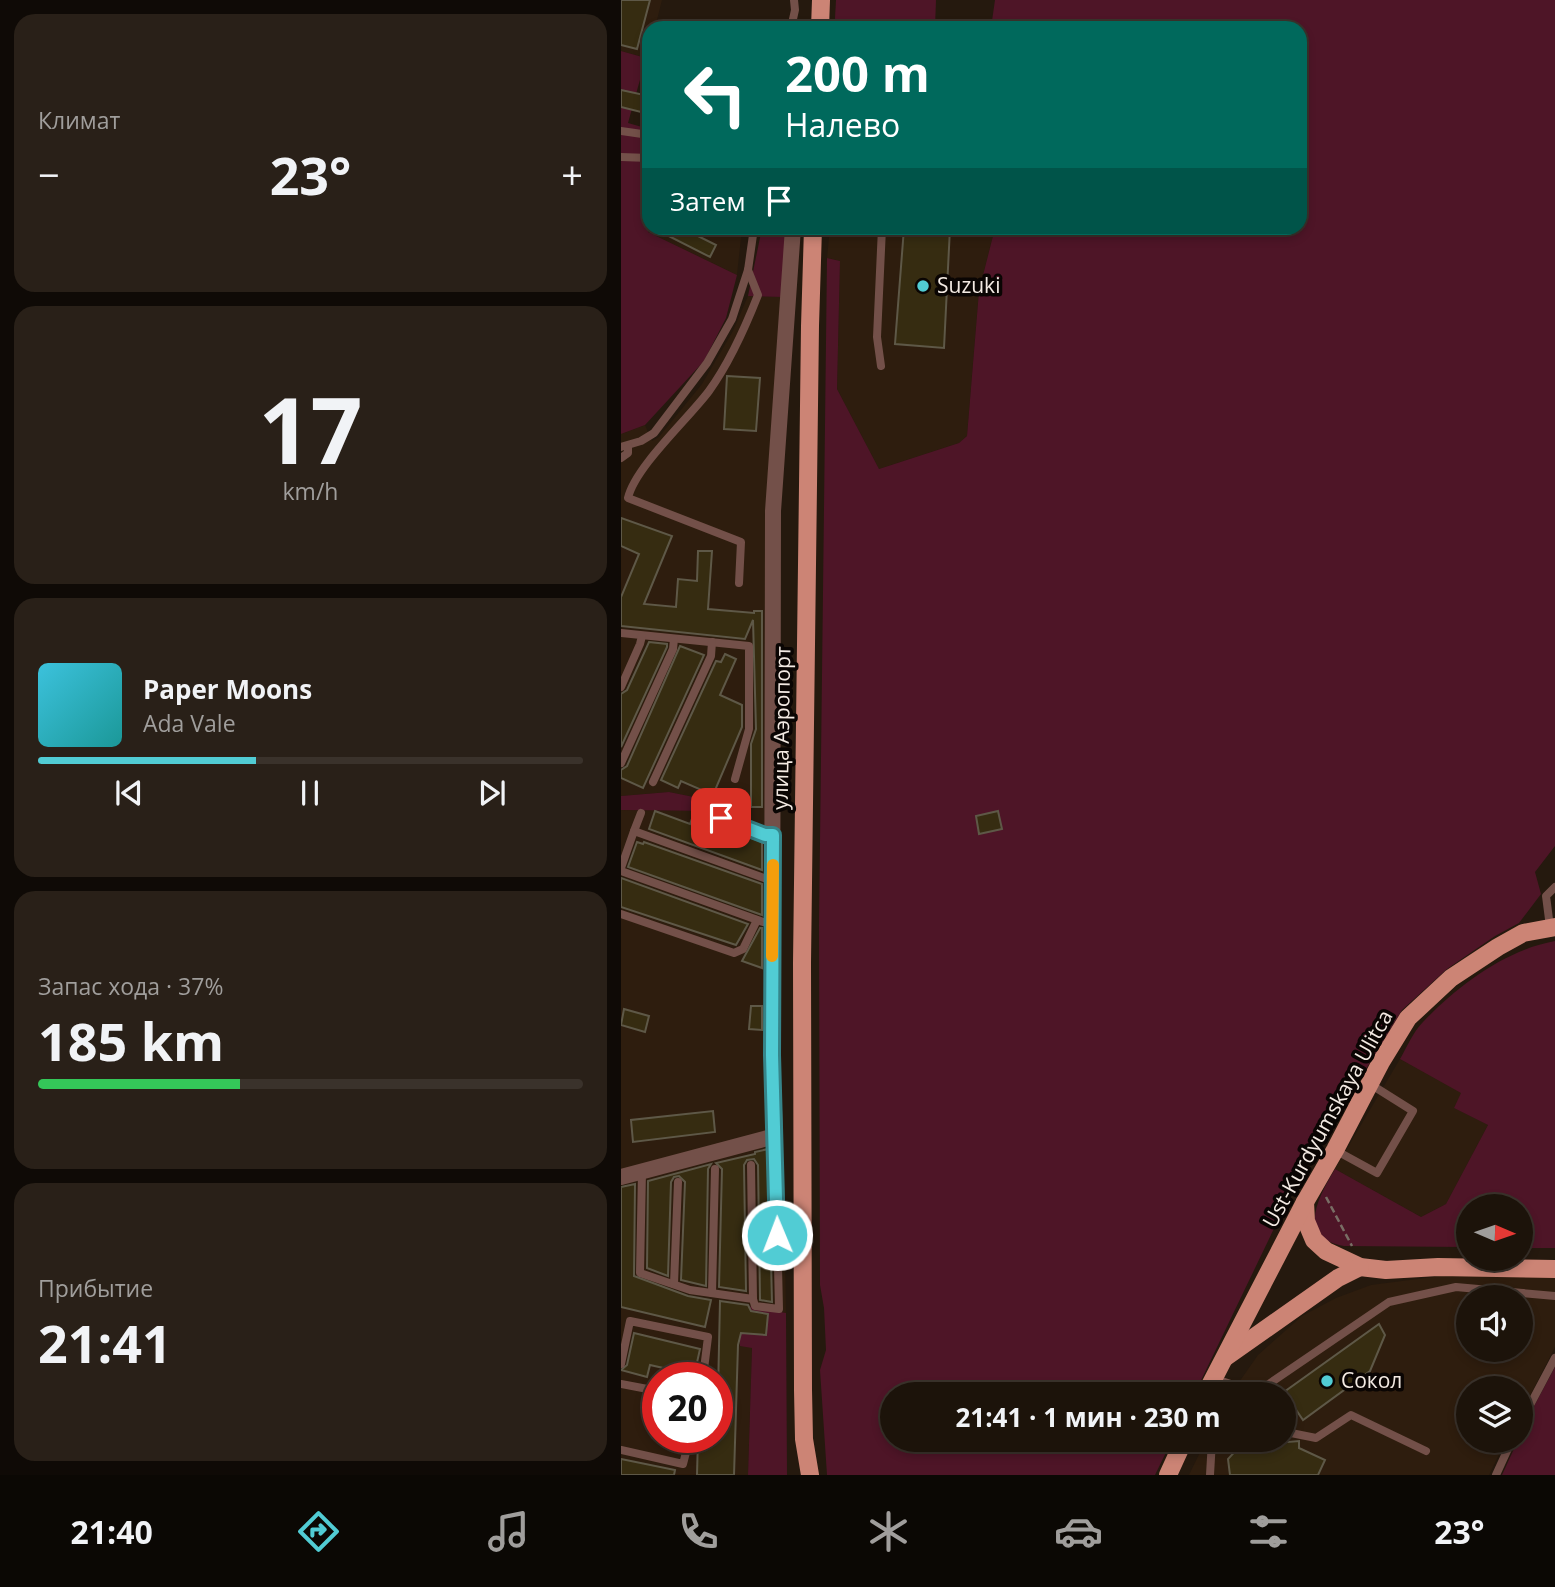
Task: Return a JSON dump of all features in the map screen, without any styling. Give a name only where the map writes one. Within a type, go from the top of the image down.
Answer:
[{"type":"main road","points":[[820,21],[821,0]]},
{"type":"main road","name":"улица Аэропорт","points":[[804,1438],[802,963],[813,235]]},
{"type":"main road","name":"Ust-Kurdyumskaya Ulitca","points":[[1211,1382],[1312,1198],[1370,1084],[1409,1018],[1451,978],[1523,933],[1552,927]]},
{"type":"main road","points":[[1312,1198],[1306,1221],[1314,1240],[1326,1251],[1359,1267],[1386,1270],[1438,1267],[1555,1269]]},
{"type":"main road","name":"Ust-Kurdyumskaya Ulitca","points":[[1223,1359],[1359,1267]]},
{"type":"main road","points":[[799,1475],[804,1438]]},
{"type":"main road","points":[[804,1438],[810,1475]]},
{"type":"main road","points":[[1168,1475],[1179,1452]]},
{"type":"street","points":[[621,1177],[775,1136],[765,921],[773,877],[773,511],[793,235]]},
{"type":"lane","points":[[793,21],[794,0]]},
{"type":"lane","points":[[621,131],[642,134]]},
{"type":"lane","points":[[621,158],[642,158]]},
{"type":"lane","points":[[621,458],[628,453],[625,447],[654,433],[707,363],[732,319],[748,270],[753,235]]},
{"type":"lane","points":[[881,366],[877,337],[882,235]]},
{"type":"lane","points":[[739,583],[741,542],[628,498],[630,488],[709,390],[742,335],[758,295],[748,270]]},
{"type":"lane","points":[[621,634],[749,646],[749,729],[735,779]]},
{"type":"lane","points":[[621,687],[642,636]]},
{"type":"lane","points":[[621,763],[673,649],[674,639]]},
{"type":"lane","points":[[653,782],[711,656],[713,642]]},
{"type":"lane","points":[[621,914],[734,953],[743,949],[765,921],[621,870],[641,813]]},
{"type":"lane","points":[[721,818],[765,835],[773,835]]},
{"type":"lane","points":[[634,831],[764,878],[773,877]]},
{"type":"lane","points":[[1552,927],[1546,896],[1555,887]]},
{"type":"lane","points":[[1335,1150],[1377,1174],[1413,1111],[1370,1084]]},
{"type":"lane","points":[[751,1165],[753,1299],[755,1306],[779,1309],[775,1136]]},
{"type":"lane","points":[[712,1293],[715,1169]]},
{"type":"lane","points":[[642,1171],[640,1273],[712,1293],[753,1299]]},
{"type":"lane","points":[[674,1284],[678,1182]]},
{"type":"lane","points":[[1275,1382],[1389,1302],[1456,1287],[1555,1296]]},
{"type":"lane","points":[[621,1364],[630,1321],[708,1337],[705,1362]]},
{"type":"lane","points":[[1533,1400],[1555,1359]]},
{"type":"lane","points":[[1213,1378],[1225,1382]]},
{"type":"lane","points":[[621,1384],[642,1388]]},
{"type":"lane","points":[[1296,1434],[1316,1438],[1351,1415],[1427,1451]]},
{"type":"lane","points":[[621,1450],[683,1464],[686,1453]]},
{"type":"lane","points":[[1210,1475],[1211,1452]]},
{"type":"lane","points":[[1496,1475],[1506,1453]]},
{"type":"path","points":[[1312,1198],[1327,1198],[1351,1246]]},
{"type":"shaded area","points":[[621,0],[662,0],[657,21],[642,21],[642,57],[621,51]]},
{"type":"shaded area","points":[[836,0],[936,0],[935,21],[836,21]]},
{"type":"shaded area","points":[[995,0],[1555,0],[1555,846],[1535,872],[1541,894],[1519,923],[1447,969],[1402,1010],[1293,1189],[1200,1382],[880,1382],[880,1452],[1166,1452],[1155,1475],[827,1475],[820,1370],[826,1350],[820,1285],[819,925],[827,258],[840,261],[837,389],[879,469],[959,443],[967,436],[979,291],[993,235],[1307,235],[1307,21],[992,21]]},
{"type":"shaded area","points":[[621,51],[642,57],[642,72],[628,123],[642,127],[642,235],[654,235],[737,275],[726,318],[704,361],[645,425],[621,434]]},
{"type":"shaded area","points":[[654,235],[741,235],[737,275]]},
{"type":"shaded area","points":[[761,235],[787,235],[783,297],[748,296]]},
{"type":"shaded area","points":[[829,235],[993,235],[979,291],[967,436],[959,443],[879,469],[837,389],[840,261],[827,258]]},
{"type":"shaded area","points":[[748,296],[783,297],[766,969],[783,1131],[786,1313],[748,1307],[752,1348],[748,1475],[621,1475],[621,810],[708,811],[709,800],[669,792],[621,796],[621,434],[645,425],[652,441],[659,437],[702,384],[733,331]]},
{"type":"shaded area","points":[[669,792],[709,800],[709,811],[621,810],[621,796]]},
{"type":"shaded area","points":[[1555,941],[1555,1248],[1533,1248],[1533,1194],[1456,1194],[1456,1247],[1344,1246],[1329,1242],[1315,1225],[1315,1215],[1323,1191],[1335,1169],[1421,1217],[1446,1204],[1488,1125],[1454,1108],[1461,1093],[1400,1059],[1419,1026],[1451,995],[1500,961]]},
{"type":"shaded area","points":[[1400,1059],[1462,1093],[1454,1108],[1488,1125],[1446,1204],[1421,1217],[1335,1169]]},
{"type":"shaded area","points":[[1441,1276],[1555,1277],[1555,1347],[1533,1390],[1533,1376],[1456,1376],[1456,1453],[1500,1453],[1489,1475],[1189,1475],[1200,1452],[1296,1452],[1296,1382],[1239,1382],[1258,1355],[1302,1316],[1336,1298],[1371,1285]]},
{"type":"shaded area","points":[[748,1306],[786,1313],[787,1475],[748,1475],[752,1348],[740,1346],[740,1335]]},
{"type":"shaded area","points":[[1555,1367],[1555,1475],[1502,1475],[1512,1453],[1533,1453],[1533,1408]]},
{"type":"building","points":[[621,0],[650,0],[644,21],[642,21],[637,49],[621,45]]},
{"type":"building","points":[[621,90],[642,94],[642,112],[621,107]]},
{"type":"building","points":[[667,235],[696,235],[716,245],[710,257]]},
{"type":"building","name":"Suzuki","points":[[903,235],[950,235],[944,348],[895,344]]},
{"type":"building","points":[[727,376],[760,378],[756,431],[724,429]]},
{"type":"building","points":[[621,518],[672,536],[644,604],[676,607],[678,579],[697,581],[698,551],[712,551],[708,609],[754,613],[762,611],[762,807],[751,807],[751,744],[756,729],[753,620],[745,639],[621,626],[621,597],[639,554],[621,546]]},
{"type":"building","points":[[649,642],[667,644],[667,647],[621,747],[621,694],[627,690]]},
{"type":"building","points":[[680,646],[704,655],[643,788],[621,778],[621,770],[627,766]]},
{"type":"building","points":[[725,654],[736,659],[720,695],[742,705],[742,727],[713,795],[681,781],[678,788],[661,780],[716,661],[721,662]]},
{"type":"building","points":[[655,811],[690,824],[693,816],[762,842],[762,870],[649,829]]},
{"type":"building","points":[[998,811],[1002,829],[979,834],[976,816]]},
{"type":"building","points":[[637,842],[644,842],[762,884],[762,915],[628,867]]},
{"type":"building","points":[[621,878],[748,924],[736,945],[621,907]]},
{"type":"building","points":[[762,928],[762,968],[742,961]]},
{"type":"building","points":[[751,1006],[762,1006],[762,1030],[749,1029]]},
{"type":"building","points":[[624,1009],[649,1016],[645,1032],[621,1025]]},
{"type":"building","points":[[713,1111],[715,1132],[633,1142],[631,1120]]},
{"type":"building","points":[[768,1149],[772,1302],[760,1300],[758,1165],[754,1159],[747,1160],[744,1165],[746,1291],[719,1287],[722,1169],[716,1163]]},
{"type":"building","points":[[711,1164],[708,1169],[706,1286],[681,1280],[685,1182],[679,1176],[674,1177],[671,1182],[668,1276],[647,1268],[648,1181]]},
{"type":"building","points":[[635,1184],[634,1276],[688,1296],[711,1300],[705,1327],[621,1307],[621,1187]]},
{"type":"building","points":[[720,1301],[748,1305],[751,1311],[768,1314],[766,1335],[741,1333],[738,1345],[734,1475],[697,1475],[698,1453],[733,1453],[733,1362],[719,1362]]},
{"type":"building","name":"Сокол","points":[[1379,1324],[1385,1335],[1370,1371],[1303,1420],[1296,1410],[1296,1383]]},
{"type":"building","points":[[634,1333],[700,1349],[697,1362],[642,1362],[642,1376],[621,1370],[627,1365]]},
{"type":"building","points":[[1296,1441],[1299,1441],[1299,1448],[1325,1460],[1318,1475],[1230,1475],[1228,1459],[1234,1452],[1296,1452]]},
{"type":"building","points":[[621,1459],[675,1470],[674,1475],[621,1475]]},
{"type":"slow traffic","points":[[772,956],[773,865]]},
{"type":"place","name":"Suzuki","points":[[923,286]]},
{"type":"place","name":"Сокол","points":[[1327,1381]]},
{"type":"route","points":[[721,818],[765,835],[773,835],[772,1055],[777,1235]]}]
